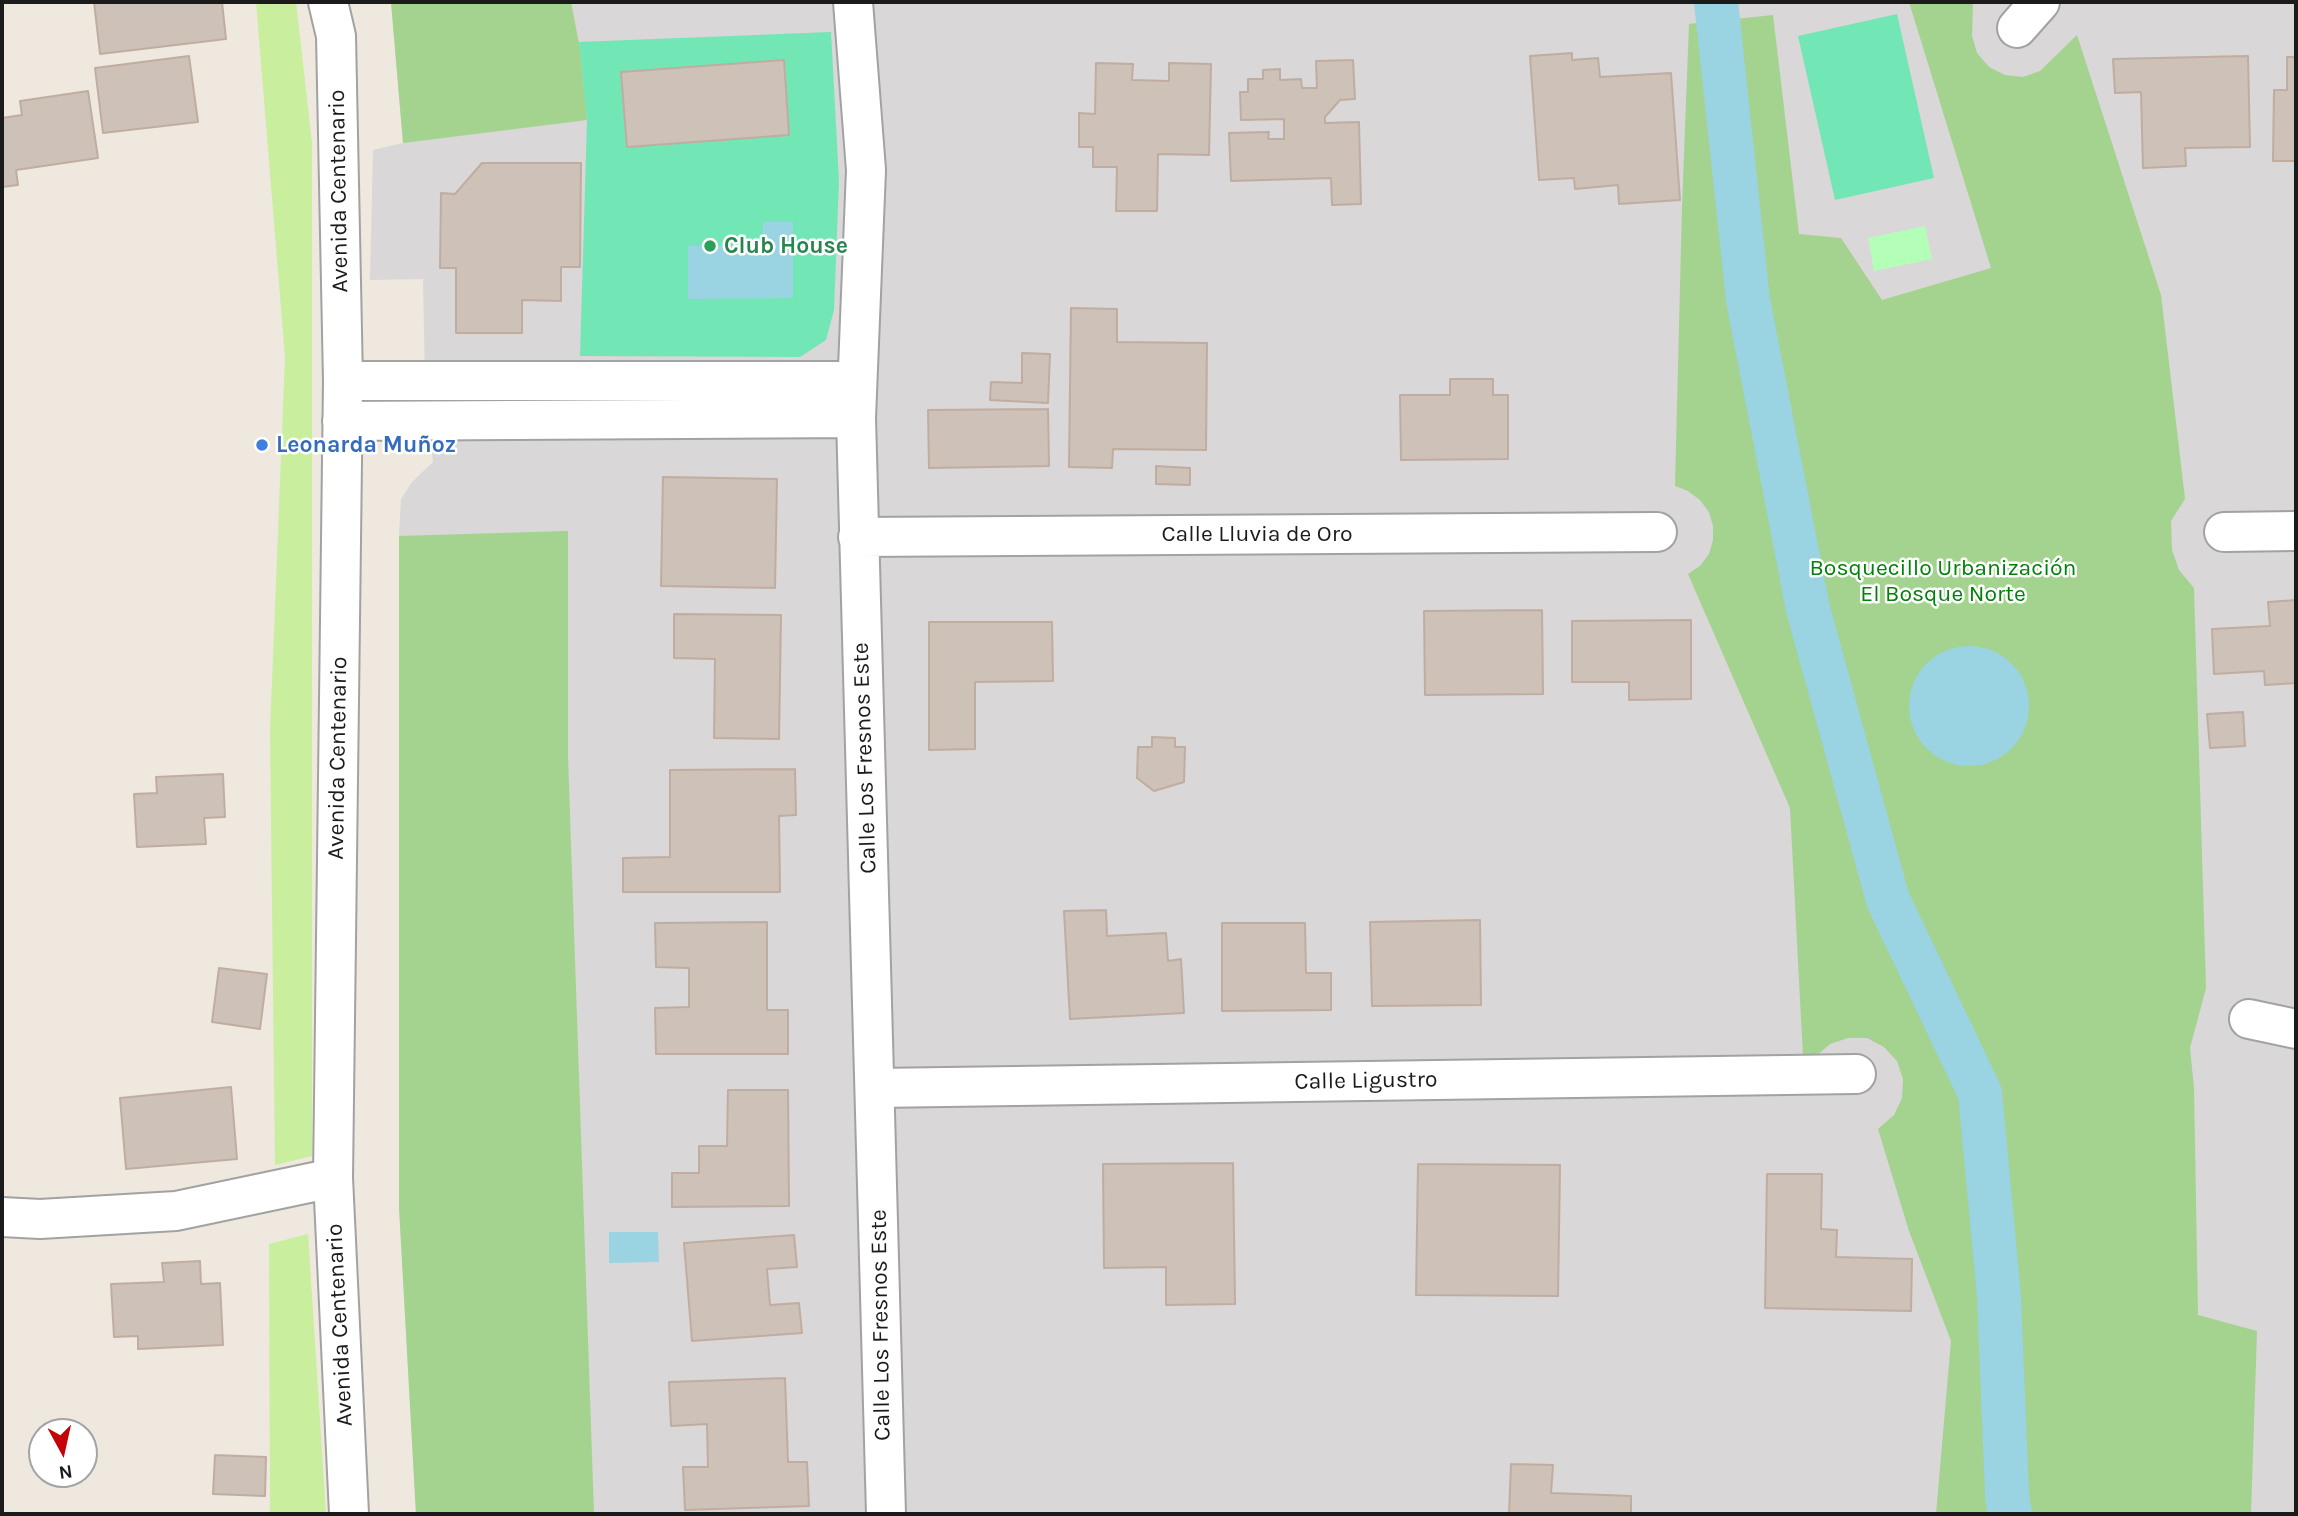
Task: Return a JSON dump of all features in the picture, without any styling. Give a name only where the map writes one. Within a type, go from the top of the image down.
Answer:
[{"type":"street","name":"Avenida Centenario","points":[[328,2],[336,36],[343,381],[333,1178],[349,1514]]},
{"type":"street","name":"Calle Los Fresnos Este","points":[[853,2],[866,170],[857,399],[858,537],[876,1088],[886,1514]]},
{"type":"street","points":[[343,381],[857,399]]},
{"type":"street","points":[[342,421],[857,399]]},
{"type":"street","points":[[2224,532],[2296,531]]},
{"type":"street","name":"Calle Lluvia de Oro","points":[[858,537],[1657,532]]},
{"type":"street","points":[[2249,1019],[2296,1030]]},
{"type":"street","name":"Calle Ligustro","points":[[876,1088],[1856,1074]]},
{"type":"street","points":[[2,1217],[40,1219],[176,1211],[333,1178]]},
{"type":"shaded area","points":[[391,2],[2296,2],[2296,1514],[416,1514],[399,1207],[399,536],[401,499],[412,482],[433,462],[425,381],[423,279],[370,280],[373,150],[403,143]]},
{"type":"green space","points":[[256,2],[296,2],[312,143],[312,1156],[275,1165],[270,732],[285,357]]},
{"type":"green space","points":[[391,2],[571,2],[580,49],[587,120],[403,143]]},
{"type":"green space","name":"Bosquecillo Urbanización El Bosque Norte","points":[[1909,2],[1973,2],[1972,36],[1977,53],[1989,67],[2005,75],[2023,77],[2040,71],[2077,35],[2161,295],[2185,499],[2171,521],[2172,550],[2179,570],[2194,588],[2206,988],[2190,1048],[2194,1088],[2198,1315],[2257,1331],[2251,1514],[1936,1514],[1951,1341],[1909,1231],[1878,1129],[1894,1115],[1902,1098],[1903,1079],[1897,1061],[1884,1047],[1867,1038],[1848,1038],[1830,1044],[1815,1057],[1803,1057],[1790,808],[1688,574],[1700,566],[1709,554],[1713,540],[1709,512],[1700,500],[1675,486],[1689,24],[1773,15],[1799,234],[1841,238],[1882,300],[1991,268]]},
{"type":"green space","points":[[1897,14],[1934,178],[1835,200],[1798,36]]},
{"type":"green space","name":"Club House","points":[[831,32],[839,181],[834,310],[826,340],[800,357],[580,356],[587,120],[579,42]]},
{"type":"green space","points":[[1925,226],[1932,259],[1874,271],[1868,238]]},
{"type":"green space","points":[[568,531],[568,756],[594,1514],[416,1514],[399,1207],[399,536]]},
{"type":"green space","points":[[308,1234],[326,1514],[270,1514],[269,1244]]},
{"type":"water","points":[[763,222],[793,222],[793,298],[688,299],[688,246],[763,246]]},
{"type":"water","points":[[1969,646],[1992,651],[2011,664],[2024,683],[2029,706],[2024,729],[2011,748],[1992,761],[1969,766],[1946,761],[1927,748],[1914,729],[1909,706],[1914,683],[1927,664],[1946,651]]},
{"type":"water","points":[[609,1232],[658,1232],[659,1262],[609,1263]]},
{"type":"building","points":[[94,2],[222,2],[226,39],[100,54]]},
{"type":"building","points":[[1572,53],[1572,60],[1598,58],[1600,77],[1671,73],[1680,200],[1619,204],[1618,185],[1575,189],[1574,178],[1539,180],[1530,56]]},
{"type":"building","points":[[189,56],[198,122],[103,133],[95,68]]},
{"type":"building","points":[[2248,56],[2250,147],[2185,148],[2186,166],[2143,168],[2141,92],[2115,93],[2113,59]]},
{"type":"building","points":[[2287,57],[2296,57],[2296,161],[2273,161],[2274,90],[2287,90]]},
{"type":"building","points":[[784,60],[789,135],[627,147],[621,72]]},
{"type":"building","points":[[1353,60],[1355,99],[1340,100],[1325,117],[1325,123],[1359,122],[1361,204],[1332,205],[1331,178],[1231,181],[1229,133],[1269,132],[1268,139],[1284,139],[1284,119],[1241,120],[1240,92],[1248,92],[1248,79],[1263,79],[1263,70],[1280,69],[1280,80],[1301,79],[1302,88],[1317,88],[1316,61]]},
{"type":"building","points":[[1096,63],[1133,64],[1132,80],[1169,81],[1169,63],[1211,64],[1209,155],[1158,154],[1157,211],[1116,211],[1117,167],[1093,167],[1093,147],[1079,147],[1079,113],[1095,114]]},
{"type":"building","points":[[88,91],[98,158],[16,170],[18,185],[2,187],[2,118],[22,115],[20,101]]},
{"type":"building","points":[[482,163],[581,163],[580,267],[561,267],[561,301],[522,300],[522,333],[456,333],[456,268],[440,268],[441,193],[455,194]]},
{"type":"building","points":[[1071,308],[1117,309],[1117,342],[1207,343],[1206,450],[1113,449],[1112,468],[1069,467]]},
{"type":"building","points":[[1022,353],[1050,354],[1048,403],[990,400],[991,382],[1022,383]]},
{"type":"building","points":[[1450,379],[1493,379],[1493,395],[1508,395],[1508,459],[1401,460],[1400,395],[1450,395]]},
{"type":"building","points":[[1048,409],[1049,466],[929,468],[928,410]]},
{"type":"building","points":[[1156,466],[1190,468],[1190,485],[1156,484]]},
{"type":"building","points":[[663,477],[777,479],[775,588],[661,586]]},
{"type":"building","points":[[2296,600],[2296,683],[2265,685],[2264,671],[2214,674],[2212,629],[2270,626],[2268,602]]},
{"type":"building","points":[[1542,610],[1543,694],[1425,695],[1424,611]]},
{"type":"building","points":[[674,614],[781,615],[779,739],[714,738],[715,659],[674,658]]},
{"type":"building","points":[[1691,620],[1691,699],[1629,700],[1629,682],[1572,682],[1572,621]]},
{"type":"building","points":[[929,622],[1052,622],[1053,681],[975,682],[975,749],[929,750]]},
{"type":"building","points":[[2243,712],[2245,746],[2210,748],[2207,714]]},
{"type":"building","points":[[1152,737],[1175,738],[1175,747],[1185,747],[1184,782],[1154,791],[1137,778],[1138,747],[1152,747]]},
{"type":"building","points":[[795,769],[796,815],[779,816],[780,892],[623,892],[623,858],[670,857],[670,770]]},
{"type":"building","points":[[223,774],[225,817],[204,818],[206,844],[137,847],[134,794],[157,793],[156,777]]},
{"type":"building","points":[[1106,910],[1107,936],[1166,933],[1168,961],[1181,959],[1184,1013],[1070,1019],[1064,911]]},
{"type":"building","points":[[1480,920],[1481,1005],[1372,1006],[1370,922]]},
{"type":"building","points":[[767,922],[767,1010],[788,1010],[788,1054],[656,1054],[655,1008],[689,1007],[689,968],[656,967],[655,923]]},
{"type":"building","points":[[1222,923],[1305,923],[1306,973],[1331,973],[1331,1010],[1222,1011]]},
{"type":"building","points":[[219,968],[267,974],[260,1029],[212,1022]]},
{"type":"building","points":[[231,1087],[237,1159],[126,1169],[120,1098]]},
{"type":"building","points":[[728,1090],[788,1090],[789,1206],[672,1207],[672,1173],[699,1173],[699,1146],[727,1146]]},
{"type":"building","points":[[1233,1163],[1235,1304],[1166,1305],[1166,1267],[1104,1268],[1103,1164]]},
{"type":"building","points":[[1418,1164],[1560,1165],[1558,1296],[1416,1295]]},
{"type":"building","points":[[1767,1174],[1822,1174],[1821,1229],[1837,1230],[1836,1257],[1912,1259],[1911,1311],[1765,1308]]},
{"type":"building","points":[[794,1235],[797,1267],[767,1269],[770,1305],[799,1303],[802,1333],[692,1341],[684,1243]]},
{"type":"building","points":[[200,1261],[201,1284],[220,1283],[223,1345],[138,1349],[138,1336],[114,1337],[111,1284],[164,1282],[162,1263]]},
{"type":"building","points":[[785,1378],[788,1462],[807,1462],[809,1506],[685,1510],[683,1467],[708,1467],[707,1424],[671,1426],[669,1382]]},
{"type":"building","points":[[215,1455],[266,1457],[265,1496],[213,1494]]},
{"type":"building","points":[[1511,1464],[1553,1465],[1551,1493],[1631,1496],[1631,1514],[1509,1514]]},
{"type":"waterway","points":[[1716,2],[1748,300],[1808,609],[1888,900],[1980,1093],[1999,1296],[2010,1514]]},
{"type":"place","name":"Club House","points":[[710,246]]},
{"type":"place","name":"Leonarda Muñoz","points":[[262,445]]}]
